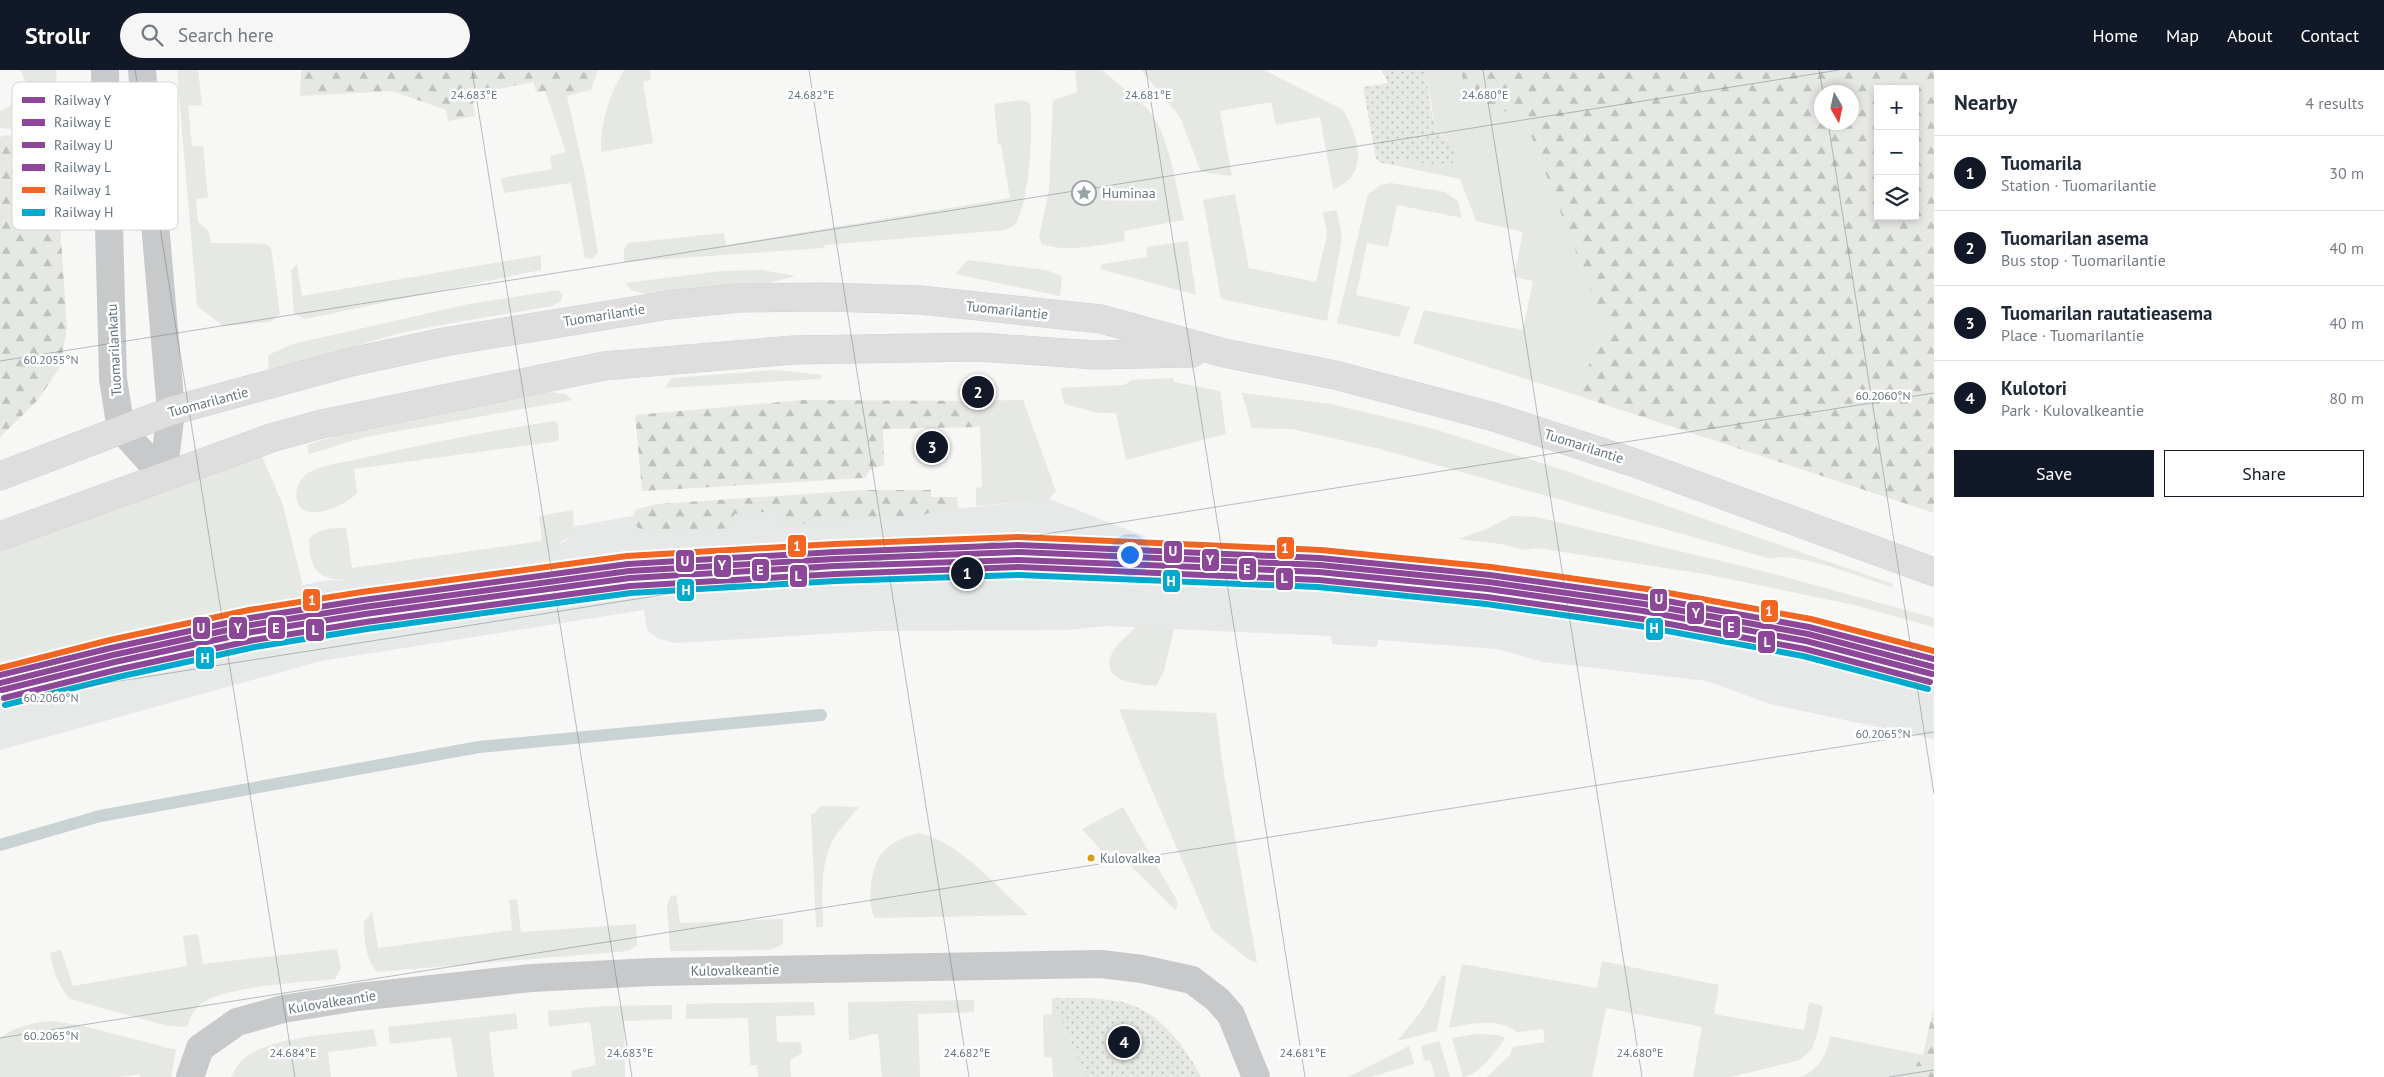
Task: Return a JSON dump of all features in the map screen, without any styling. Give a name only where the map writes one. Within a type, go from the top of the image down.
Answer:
[{"type":"main road","name":"Tuomarilantie","points":[[0,476],[171,411],[351,362],[444,342],[669,305],[738,298],[825,297],[920,300],[1101,320],[1224,353],[1335,375],[1494,417],[1638,464],[1934,572]]},
{"type":"main road","name":"Tuomarilantie","points":[[0,536],[274,437],[322,424],[604,366],[793,350],[979,347],[1096,355],[1224,353]]},
{"type":"street","name":"Tuomarilankatu","points":[[109,230],[113,378],[122,429]]},
{"type":"street","points":[[156,230],[171,411],[163,476]]},
{"type":"street","points":[[122,429],[163,476]]},
{"type":"street","name":"Kulovalkeantie","points":[[190,1077],[200,1048],[237,1022],[283,1009],[358,997],[531,978],[653,972],[1101,964],[1142,969],[1192,980],[1218,1000],[1231,1016],[1256,1077]]},
{"type":"shaded area","points":[[865,498],[934,511],[1049,499],[1170,546],[1366,559],[1493,571],[1638,592],[1802,621],[1934,655],[1934,739],[1770,704],[1707,681],[1543,662],[1497,649],[1378,640],[1377,647],[1332,644],[1331,636],[1105,626],[1068,630],[876,631],[675,643],[659,639],[647,630],[644,610],[321,661],[0,750],[0,659],[306,599],[302,585],[330,580],[347,581],[552,546],[566,541],[575,526],[645,514]]},
{"type":"green space","points":[[20,70],[56,70],[57,82],[26,82]]},
{"type":"green space","points":[[177,70],[198,70],[202,105],[188,106],[192,146],[203,146],[208,198],[196,199],[198,222],[208,230],[211,243],[266,244],[271,248],[280,314],[270,322],[223,326],[197,306]]},
{"type":"green space","points":[[301,70],[598,70],[591,90],[567,96],[545,91],[536,92],[534,82],[493,90],[494,98],[473,102],[475,116],[448,121],[446,110],[392,91],[300,96]]},
{"type":"green space","points":[[624,70],[650,70],[651,80],[643,82],[653,143],[601,152],[602,130],[606,110]]},
{"type":"green space","points":[[1053,70],[1102,70],[1149,111],[1162,133],[1167,147],[1184,220],[1124,231],[1125,241],[1073,248],[1052,247],[1042,244],[1039,237],[1049,190],[1053,100],[1077,92],[1075,71]]},
{"type":"green space","points":[[1141,70],[1264,70],[1343,110],[1349,120],[1357,143],[1357,166],[1345,183],[1333,189],[1320,117],[1276,125],[1271,102],[1220,111],[1232,176],[1201,172],[1180,117]]},
{"type":"green space","points":[[1382,70],[1426,70],[1430,105],[1435,126],[1450,143],[1455,152],[1451,166],[1441,167],[1400,159],[1398,166],[1379,162],[1376,159],[1363,87],[1388,83]]},
{"type":"green space","points":[[1426,70],[1461,70],[1468,100],[1524,117],[1605,328],[1576,395],[1413,343],[1424,310],[1523,330],[1533,281],[1514,277],[1523,232],[1476,221],[1460,179],[1398,166],[1400,159],[1441,167],[1448,140],[1435,128]]},
{"type":"green space","points":[[1461,70],[1934,70],[1934,513],[1576,395],[1605,328],[1524,117],[1467,100]]},
{"type":"green space","points":[[545,91],[567,96],[585,176],[598,253],[592,259],[585,258],[571,183],[504,193],[501,178],[552,169],[550,156],[566,152]]},
{"type":"green space","points":[[1021,100],[1030,103],[1031,114],[1031,147],[1027,184],[1020,215],[1014,225],[1005,230],[825,245],[824,248],[624,262],[624,250],[628,243],[724,233],[726,245],[1010,198],[1001,144],[998,144],[994,104]]},
{"type":"green space","points":[[12,105],[12,129],[0,128],[0,111]]},
{"type":"green space","points":[[7,135],[12,137],[12,230],[60,230],[67,328],[60,367],[38,400],[0,437],[0,137]]},
{"type":"green space","points":[[1391,183],[1445,192],[1458,201],[1462,218],[1397,205],[1388,247],[1367,243],[1356,295],[1410,307],[1399,337],[1337,323],[1368,194],[1380,185]]},
{"type":"green space","points":[[1235,194],[1249,268],[1316,282],[1327,235],[1323,212],[1337,210],[1342,238],[1327,321],[1221,299],[1203,200]]},
{"type":"green space","points":[[1188,241],[1196,295],[1100,269],[1102,264],[1147,257],[1146,247]]},
{"type":"green space","points":[[541,255],[541,270],[305,319],[294,313],[291,271],[297,264],[302,296]]},
{"type":"green space","points":[[968,260],[1046,270],[1062,276],[1060,296],[955,274]]},
{"type":"green space","points":[[762,270],[795,276],[753,287],[648,295],[632,290],[625,283],[721,271]]},
{"type":"green space","points":[[559,290],[563,296],[560,302],[552,306],[401,333],[307,361],[269,370],[268,355],[293,344],[469,304]]},
{"type":"green space","points":[[776,370],[823,375],[820,379],[665,388],[672,378]]},
{"type":"green space","points":[[1173,378],[1174,382],[1220,391],[1226,434],[1126,460],[1116,413],[1099,413],[1064,404],[1061,388],[1124,385],[1132,380]]},
{"type":"green space","points":[[550,392],[565,394],[573,400],[365,437],[309,454],[307,445],[370,425]]},
{"type":"green space","points":[[1242,393],[1331,404],[1431,428],[1557,468],[1893,584],[1892,587],[1848,572],[1796,558],[1782,557],[1771,559],[1376,448],[1292,429],[1252,428]]},
{"type":"green space","points":[[803,400],[977,401],[980,427],[883,429],[884,465],[870,470],[865,478],[642,491],[635,415]]},
{"type":"green space","points":[[1023,400],[1056,491],[1049,499],[976,506],[976,488],[982,487],[977,401]]},
{"type":"green space","points":[[554,421],[558,424],[559,441],[354,469],[357,493],[339,506],[323,511],[308,512],[302,509],[297,501],[297,490],[301,480],[308,473],[322,467],[435,442]]},
{"type":"green space","points":[[261,454],[283,505],[306,599],[0,659],[0,550]]},
{"type":"green space","points":[[865,490],[931,490],[931,497],[957,497],[958,509],[934,511],[923,515],[779,525],[778,511],[734,514],[735,528],[654,533],[638,528],[632,519],[636,509],[659,504]]},
{"type":"green space","points":[[573,510],[574,522],[571,535],[546,554],[347,581],[328,578],[322,575],[313,565],[311,558],[309,539],[326,529],[346,528],[352,568],[542,541],[539,516]]},
{"type":"green space","points":[[1512,516],[1536,517],[1763,571],[1934,618],[1934,627],[1854,605],[1710,575],[1538,548],[1525,550],[1501,544],[1458,539],[1484,530]]},
{"type":"green space","points":[[1136,627],[1174,629],[1164,671],[1156,686],[1122,680],[1111,671],[1109,663],[1112,653]]},
{"type":"green space","points":[[1119,709],[1216,713],[1224,774],[1257,963],[1248,959],[1212,930]]},
{"type":"green space","points":[[820,806],[859,807],[834,838],[829,848],[823,881],[823,927],[816,927],[811,814],[814,814]]},
{"type":"green space","points":[[1123,807],[1176,899],[1178,905],[1175,910],[1115,850],[1105,855],[1082,829]]},
{"type":"green space","points":[[919,833],[934,838],[963,856],[991,879],[1028,915],[875,918],[871,907],[871,891],[875,866],[879,858],[884,851],[898,840]]},
{"type":"green space","points":[[676,895],[680,923],[783,919],[783,944],[770,950],[670,951],[667,905],[671,896]]},
{"type":"green space","points":[[517,899],[521,932],[636,924],[637,945],[628,951],[377,972],[370,961],[365,942],[364,922],[372,912],[378,948],[512,930],[509,900]]},
{"type":"green space","points":[[198,934],[203,964],[337,949],[341,968],[335,979],[285,983],[245,989],[212,998],[196,1009],[187,1027],[168,1026],[70,999],[57,977],[50,953],[61,950],[73,986],[187,966],[183,936]]},
{"type":"green space","points":[[1602,961],[1719,985],[1714,1014],[1804,1030],[1809,1002],[1823,1006],[1812,1049],[1800,1060],[1731,1077],[1693,1077],[1702,1027],[1606,1008],[1592,1077],[1487,1077],[1510,1055],[1513,1047],[1545,1042],[1543,1029],[1517,1032],[1501,1024],[1492,1023],[1449,1028],[1462,964],[1597,988]]},
{"type":"green space","points":[[1442,975],[1446,976],[1446,980],[1437,1031],[1397,1041],[1420,1013]]},
{"type":"green space","points":[[1052,998],[1089,998],[1123,1002],[1146,1077],[1053,1077],[1052,1058],[1044,1057],[1043,1015],[1052,1014]]},
{"type":"green space","points":[[1052,998],[1105,999],[1135,1006],[1159,1021],[1169,1031],[1187,1053],[1201,1077],[1086,1077]]},
{"type":"green space","points":[[974,1000],[974,1012],[918,1014],[920,1077],[882,1077],[878,1034],[849,1041],[848,1002]]},
{"type":"green space","points":[[814,1002],[815,1015],[776,1016],[777,1042],[801,1042],[802,1053],[790,1060],[791,1077],[758,1077],[757,1065],[750,1065],[748,1018],[686,1019],[686,1004]]},
{"type":"green space","points":[[672,1005],[672,1019],[624,1021],[625,1077],[572,1077],[571,1071],[596,1065],[590,1022],[549,1027],[548,1011],[605,1006]]},
{"type":"green space","points":[[1934,1006],[1934,1077],[1908,1077],[1923,1055]]},
{"type":"green space","points":[[516,1013],[518,1029],[489,1032],[494,1077],[457,1077],[451,1037],[390,1044],[388,1027]]},
{"type":"green space","points":[[51,1021],[79,1025],[176,1050],[171,1077],[140,1077],[140,1074],[119,1077],[0,1077],[0,1038],[24,1026]]},
{"type":"green space","points":[[374,1029],[377,1046],[328,1052],[331,1077],[231,1077],[241,1061],[267,1046],[285,1041]]},
{"type":"green space","points":[[1476,1034],[1498,1035],[1505,1038],[1481,1068],[1469,1076],[1463,1077],[1452,1038]]},
{"type":"green space","points":[[1830,1036],[1923,1055],[1908,1077],[1799,1077],[1811,1071],[1820,1062],[1827,1049]]},
{"type":"green space","points":[[1439,1041],[1450,1077],[1435,1077],[1430,1060],[1424,1061],[1421,1046]]},
{"type":"green space","points":[[1409,1046],[1414,1064],[1371,1077],[1348,1077]]},
{"type":"waterway","points":[[0,845],[100,816],[479,747],[821,715]]},
{"type":"rail line","name":"1","points":[[0,668],[110,640],[249,610],[362,592],[627,556],[834,544],[1018,537],[1321,550],[1491,567],[1647,589],[1811,619],[1934,651]]},
{"type":"rail line","name":"U","points":[[0,675],[111,648],[250,618],[363,600],[628,564],[835,552],[1019,545],[1320,558],[1490,575],[1645,597],[1809,627],[1934,659]]},
{"type":"rail line","name":"Y","points":[[0,683],[113,655],[251,625],[364,607],[629,571],[835,559],[1019,552],[1320,565],[1489,582],[1644,604],[1808,634],[1934,667]]},
{"type":"rail line","name":"E","points":[[2,690],[115,662],[252,632],[365,614],[630,578],[835,566],[1019,560],[1319,572],[1488,589],[1643,611],[1806,641],[1932,674]]},
{"type":"rail line","name":"L","points":[[4,698],[116,670],[254,640],[366,622],[630,586],[836,574],[1019,567],[1319,580],[1487,597],[1642,619],[1805,649],[1930,682]]},
{"type":"rail line","name":"H","points":[[5,705],[118,677],[255,647],[367,629],[631,593],[836,581],[1019,575],[1318,587],[1486,604],[1640,626],[1803,656],[1928,689]]},
{"type":"place","name":"Huminaa","points":[[1084,193]]},
{"type":"place","name":"Tuomarilan asema","points":[[978,392]]},
{"type":"place","name":"Tuomarilan rautatieasema","points":[[932,447]]},
{"type":"place","name":"Tuomarila","points":[[967,573]]},
{"type":"place","name":"Kulovalkea","points":[[1091,858]]},
{"type":"place","name":"Kulotori","points":[[1124,1042]]}]
